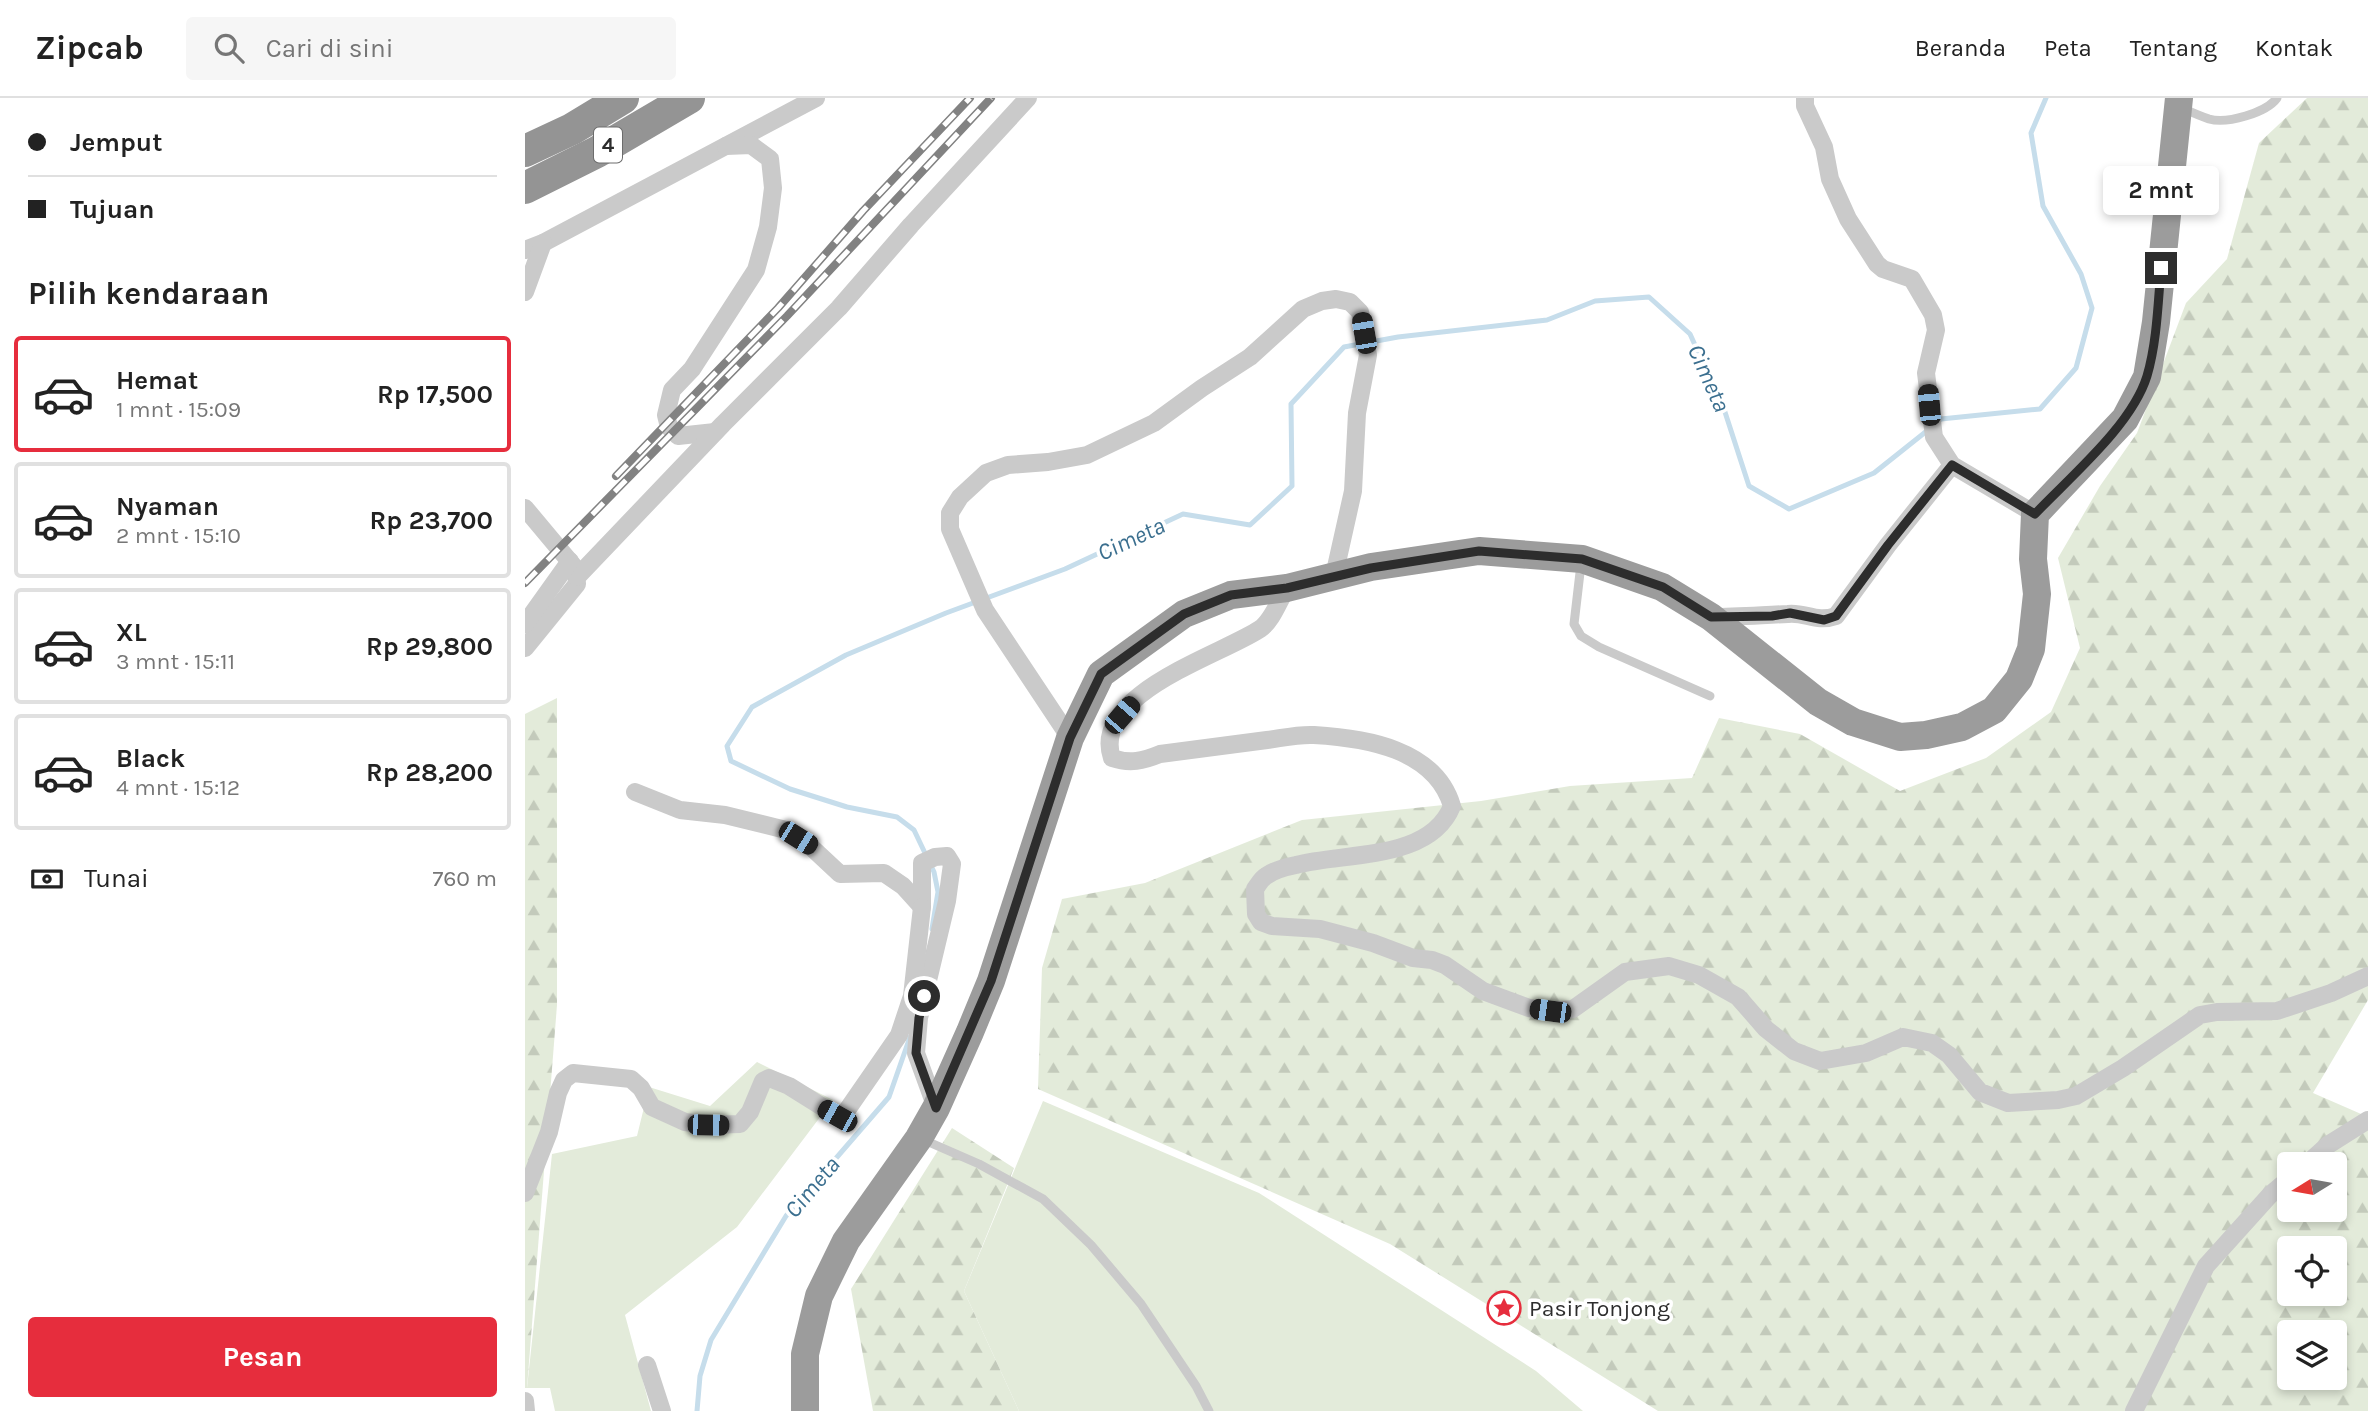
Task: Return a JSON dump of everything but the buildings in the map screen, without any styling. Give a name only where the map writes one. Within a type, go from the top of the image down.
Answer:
[{"type":"highway","name":"4","points":[[525,150],[572,129],[623,98]]},
{"type":"highway","name":"4","points":[[525,188],[597,152],[689,98]]},
{"type":"highway","points":[[805,1411],[804,1354],[819,1296],[846,1241],[919,1138],[936,1108],[991,981],[1070,738],[1101,674],[1184,614],[1231,595],[1287,588],[1334,576],[1479,551],[1582,559],[1663,587],[1711,617],[1818,702],[1853,722],[1900,737],[1926,735],[1962,727],[1994,710],[2019,679],[2031,649],[2037,594],[2033,559],[2035,514],[2125,419],[2147,377],[2156,322],[2178,102]]},
{"type":"street","points":[[525,250],[543,243],[816,98]]},
{"type":"street","points":[[525,624],[574,569],[839,308],[1028,98]]},
{"type":"street","points":[[1805,98],[1805,106],[1824,147],[1831,179],[1848,219],[1877,264],[1883,269],[1912,279],[1933,315],[1936,330],[1926,373],[1934,437],[1952,465],[2035,514]]},
{"type":"street","points":[[715,432],[678,436],[669,427],[666,415],[672,390],[692,369],[756,270],[768,226],[773,188],[770,159],[751,145],[726,146]]},
{"type":"street","points":[[525,292],[543,243]]},
{"type":"street","points":[[1070,738],[985,610],[950,529],[950,513],[960,497],[986,473],[1008,466],[1087,455],[1154,423],[1250,357],[1303,309],[1322,301],[1336,299],[1350,302],[1360,312],[1368,355],[1357,413],[1353,491],[1334,576]]},
{"type":"street","points":[[1711,617],[1790,613],[1824,620],[1836,616],[1952,465]]},
{"type":"street","points":[[525,508],[574,569],[577,584],[525,648]]},
{"type":"street","points":[[1287,588],[1262,628],[1167,676],[1135,700],[1110,729],[1108,746],[1112,758],[1123,762],[1143,761],[1160,754],[1312,735],[1375,742],[1403,753],[1432,771],[1447,790],[1452,806],[1441,827],[1417,843],[1376,853],[1319,859],[1280,869],[1265,876],[1255,888],[1256,914],[1261,922],[1272,926],[1320,929],[1373,943],[1413,958],[1432,960],[1445,965],[1483,991],[1529,1008],[1550,1011],[1573,1009],[1625,972],[1669,966],[1699,975],[1738,998],[1766,1029],[1794,1051],[1820,1061],[1866,1053],[1903,1037],[1932,1043],[1949,1055],[1980,1092],[2008,1103],[2058,1100],[2076,1096],[2123,1068],[2200,1015],[2217,1012],[2277,1011],[2331,993],[2368,976]]},
{"type":"street","points":[[635,792],[680,810],[725,815],[786,830],[810,846],[840,874],[884,873],[903,886],[922,907]]},
{"type":"street","points":[[525,1193],[549,1132],[558,1093],[564,1080],[573,1073],[631,1079],[641,1088],[652,1107],[685,1122],[708,1125],[740,1124],[750,1112],[763,1081],[769,1078],[789,1086],[837,1116],[845,1113],[899,1035],[912,996],[929,860],[947,856],[952,864],[947,901],[919,1018],[916,1053],[936,1108]]},
{"type":"street","points":[[2320,1152],[2368,1120]]},
{"type":"street","points":[[2133,1411],[2206,1266],[2277,1189]]},
{"type":"street","points":[[647,1365],[662,1411]]},
{"type":"street","points":[[525,1401],[526,1411]]},
{"type":"lane","points":[[2178,102],[2212,120],[2247,116],[2273,104],[2277,98]]},
{"type":"lane","points":[[1582,559],[1574,624],[1581,636],[1599,647],[1710,696]]},
{"type":"lane","points":[[919,1138],[961,1155],[1043,1199],[1091,1245],[1141,1304],[1209,1411]]},
{"type":"green space","points":[[2307,98],[2368,98],[2368,1000],[2313,1093],[2368,1117],[2368,1411],[1658,1411],[1390,1244],[1038,1089],[1042,968],[1062,899],[1145,883],[1302,820],[1481,801],[1570,786],[1692,778],[1719,718],[1800,734],[1900,791],[1986,758],[2051,712],[2080,648],[2058,558],[2100,486],[2137,433],[2186,303],[2227,259],[2259,143]]},
{"type":"green space","points":[[557,698],[557,1005],[525,1388],[525,714]]},
{"type":"green space","points":[[757,1062],[833,1100],[737,1227],[625,1315],[651,1411],[555,1411],[550,1388],[527,1388],[552,1154],[637,1136],[649,1087],[710,1106]]},
{"type":"green space","points":[[1043,1101],[1259,1193],[1536,1371],[1583,1411],[1019,1411],[964,1291]]},
{"type":"green space","points":[[952,1128],[1014,1168],[964,1291],[1019,1411],[873,1411],[851,1289]]},
{"type":"waterway","name":"Cimeta","points":[[1936,423],[1941,419],[2040,409],[2076,368],[2092,308],[2081,274],[2043,206],[2031,133],[2046,98]]},
{"type":"waterway","name":"Cimeta","points":[[932,929],[938,892],[934,872],[914,830],[897,817],[847,807],[790,789],[731,761],[727,746],[752,707],[846,655],[946,613],[1065,569],[1183,514],[1250,525],[1292,486],[1291,404],[1344,347],[1398,337],[1547,320],[1595,301],[1649,297],[1690,334],[1724,409],[1749,486],[1789,509],[1874,473],[1928,430]]},
{"type":"waterway","name":"Cimeta","points":[[697,1411],[700,1376],[711,1340],[786,1216],[889,1097],[910,1037]]},
{"type":"railway","points":[[616,476],[778,308],[863,211],[970,98]]},
{"type":"railway","points":[[525,583],[787,316],[991,98]]},
{"type":"place","name":"Pasir Tonjong","points":[[1504,1308]]},
{"type":"route","points":[[924,996],[916,1053],[936,1108],[991,981],[1070,738],[1101,674],[1184,614],[1231,595],[1287,588],[1371,568],[1479,551],[1582,559],[1663,587],[1711,617],[1790,613],[1824,620],[1836,616],[1952,465],[2035,514],[2125,419],[2147,377],[2161,268]]}]
